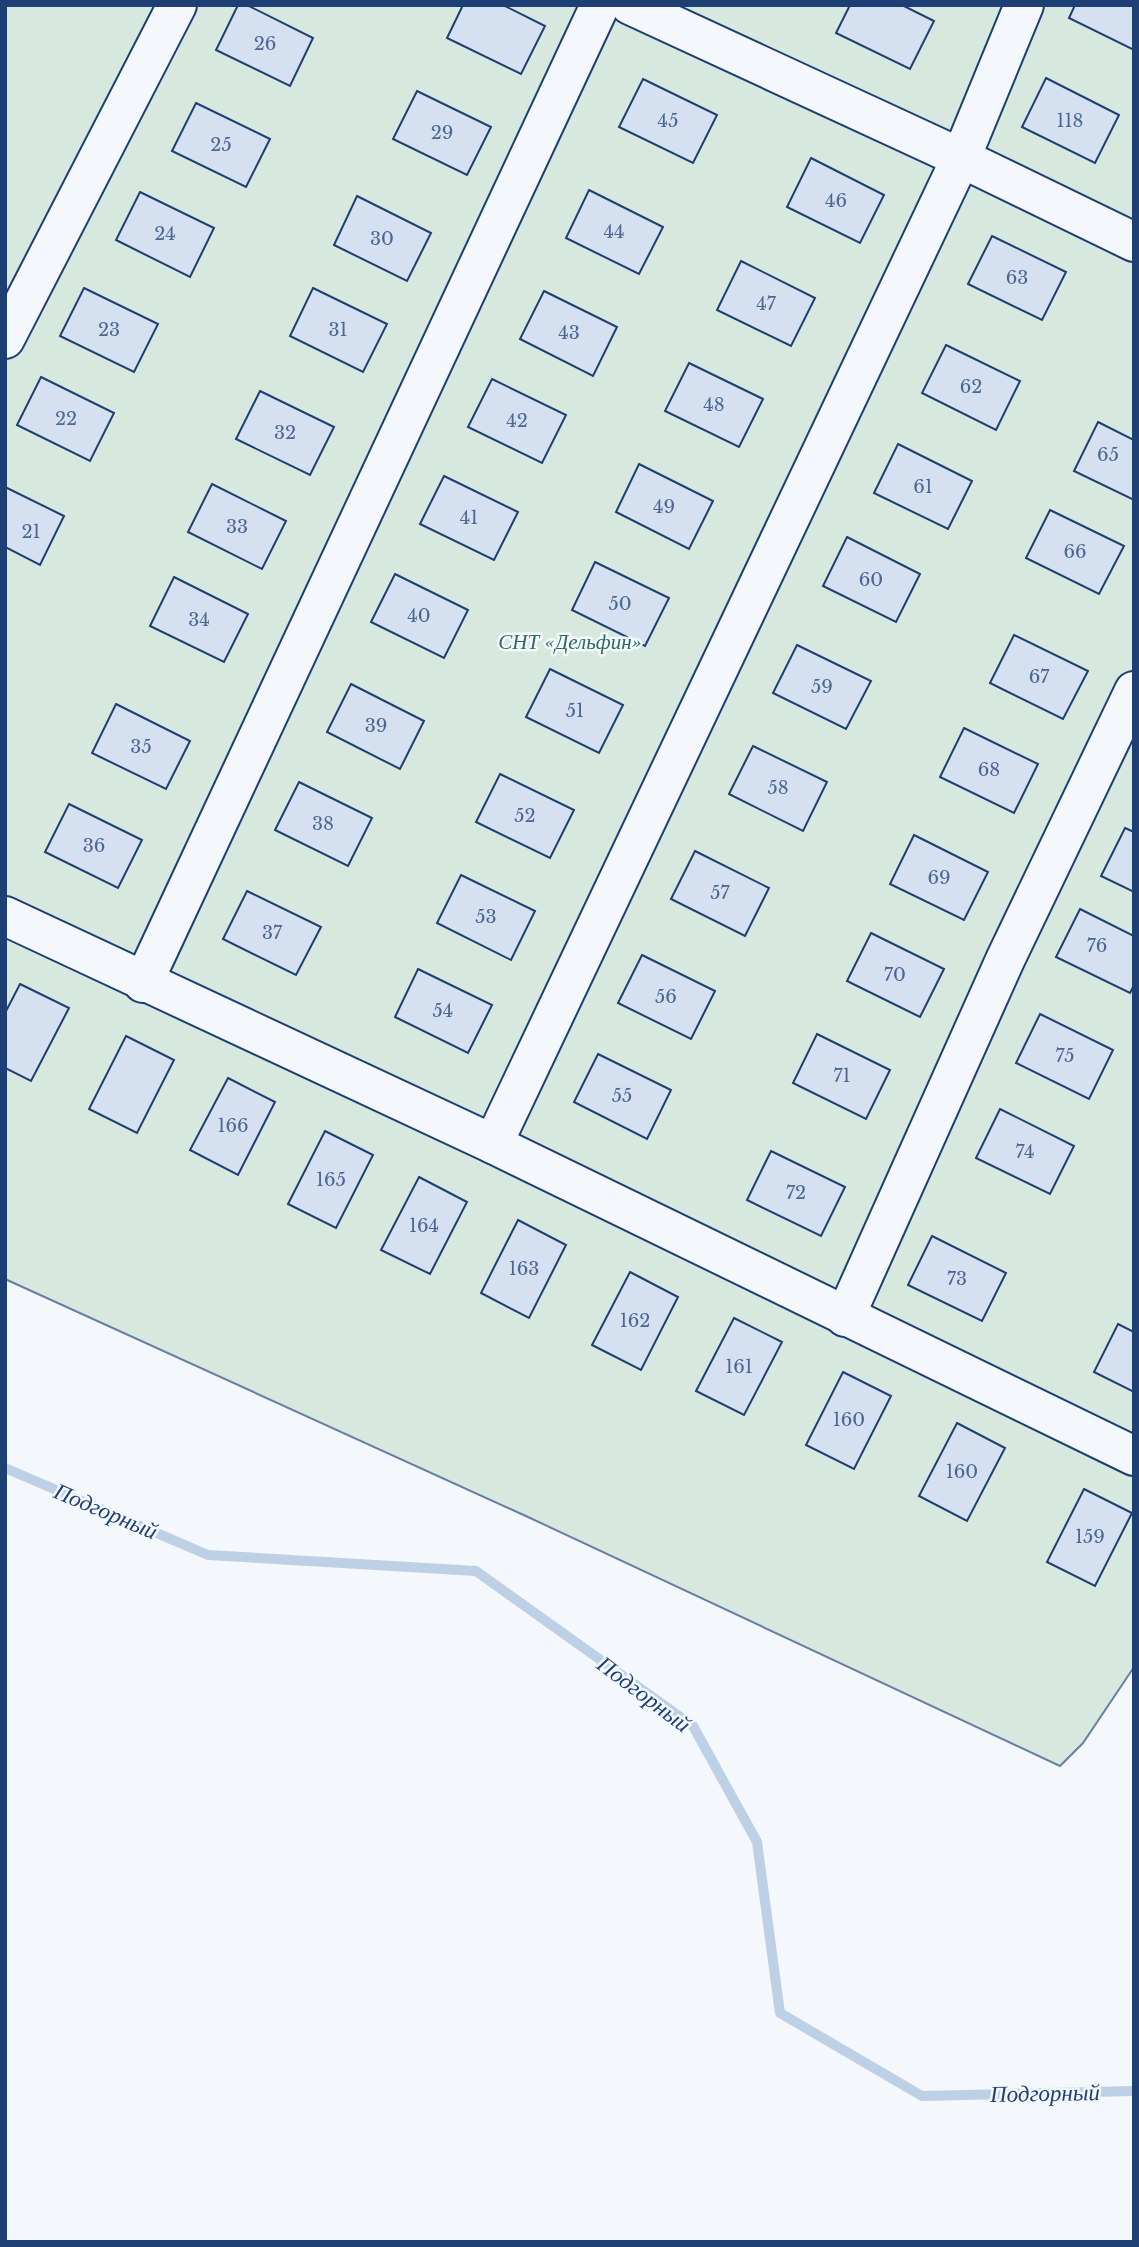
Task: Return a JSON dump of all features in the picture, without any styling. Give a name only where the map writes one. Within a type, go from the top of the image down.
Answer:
[{"type":"street","points":[[5,339],[177,5]]},
{"type":"street","points":[[143,983],[600,5]]},
{"type":"street","points":[[630,5],[961,158],[1134,242]]},
{"type":"street","points":[[493,1144],[961,158],[1024,5]]},
{"type":"street","points":[[845,1317],[1005,960],[1134,691]]},
{"type":"street","points":[[5,916],[143,983],[493,1144],[1134,1456]]},
{"type":"green space","name":"СНТ «Дельфин»","points":[[5,5],[1134,5],[1134,1667],[1083,1743],[1060,1766],[528,1517],[5,1279]]},
{"type":"building","points":[[238,5],[247,5],[313,38],[290,86],[216,50]]},
{"type":"building","points":[[463,5],[503,5],[545,26],[521,74],[447,38]]},
{"type":"building","points":[[850,5],[902,5],[934,21],[910,69],[836,33]]},
{"type":"building","points":[[1075,5],[1134,5],[1134,50],[1069,18]]},
{"type":"building","points":[[1046,78],[1119,115],[1095,163],[1022,127]]},
{"type":"building","points":[[643,79],[717,115],[693,163],[619,127]]},
{"type":"building","points":[[417,91],[491,127],[467,175],[393,139]]},
{"type":"building","points":[[196,103],[270,139],[246,187],[172,151]]},
{"type":"building","points":[[811,158],[884,195],[860,243],[787,207]]},
{"type":"building","points":[[589,190],[663,227],[639,274],[566,238]]},
{"type":"building","points":[[140,192],[214,228],[190,277],[116,240]]},
{"type":"building","points":[[357,196],[431,233],[407,281],[334,245]]},
{"type":"building","points":[[992,236],[1066,272],[1042,320],[968,284]]},
{"type":"building","points":[[741,261],[815,298],[791,346],[717,310]]},
{"type":"building","points":[[84,288],[158,324],[134,372],[60,336]]},
{"type":"building","points":[[313,288],[387,324],[363,372],[290,336]]},
{"type":"building","points":[[544,291],[617,327],[593,376],[520,339]]},
{"type":"building","points":[[946,345],[1020,381],[996,430],[922,393]]},
{"type":"building","points":[[689,363],[763,399],[739,447],[665,411]]},
{"type":"building","points":[[41,377],[114,413],[90,461],[17,425]]},
{"type":"building","points":[[492,379],[566,415],[542,463],[468,427]]},
{"type":"building","points":[[260,391],[334,427],[310,475],[236,439]]},
{"type":"building","points":[[1098,422],[1134,440],[1134,500],[1074,471]]},
{"type":"building","points":[[898,444],[972,481],[948,529],[874,493]]},
{"type":"building","points":[[639,464],[713,501],[689,549],[616,512]]},
{"type":"building","points":[[444,476],[518,512],[494,560],[420,524]]},
{"type":"building","points":[[212,484],[286,521],[262,569],[188,532]]},
{"type":"building","points":[[5,487],[64,516],[40,565],[5,547]]},
{"type":"building","points":[[1050,510],[1124,546],[1099,594],[1026,558]]},
{"type":"building","points":[[847,537],[920,574],[896,622],[823,586]]},
{"type":"building","points":[[595,562],[669,598],[645,646],[572,610]]},
{"type":"building","points":[[395,574],[468,610],[444,658],[371,622]]},
{"type":"building","points":[[174,577],[248,614],[224,662],[150,626]]},
{"type":"building","points":[[1014,635],[1088,671],[1063,719],[990,683]]},
{"type":"building","points":[[797,645],[871,681],[846,729],[773,693]]},
{"type":"building","points":[[550,669],[623,705],[599,753],[526,717]]},
{"type":"building","points":[[351,684],[424,721],[400,769],[327,732]]},
{"type":"building","points":[[116,704],[190,741],[166,789],[92,753]]},
{"type":"building","points":[[964,728],[1038,764],[1014,813],[940,777]]},
{"type":"building","points":[[753,746],[827,782],[803,831],[729,794]]},
{"type":"building","points":[[500,774],[574,810],[550,858],[476,822]]},
{"type":"building","points":[[299,782],[372,818],[348,866],[275,830]]},
{"type":"building","points":[[69,804],[142,840],[118,888],[45,852]]},
{"type":"building","points":[[1125,828],[1134,832],[1134,892],[1101,876]]},
{"type":"building","points":[[914,835],[988,872],[964,920],[890,884]]},
{"type":"building","points":[[695,851],[769,888],[745,936],[671,899]]},
{"type":"building","points":[[461,875],[535,911],[511,960],[437,923]]},
{"type":"building","points":[[247,891],[321,927],[296,975],[223,939]]},
{"type":"building","points":[[1080,909],[1134,936],[1134,985],[1130,993],[1056,957]]},
{"type":"building","points":[[871,933],[944,969],[920,1017],[847,981]]},
{"type":"building","points":[[642,955],[715,991],[691,1039],[618,1003]]},
{"type":"building","points":[[418,969],[492,1005],[468,1053],[395,1017]]},
{"type":"building","points":[[20,984],[69,1008],[31,1081],[5,1068],[5,1013]]},
{"type":"building","points":[[1040,1014],[1113,1050],[1089,1099],[1016,1063]]},
{"type":"building","points":[[817,1034],[890,1070],[866,1119],[793,1083]]},
{"type":"building","points":[[126,1036],[174,1060],[137,1133],[89,1109]]},
{"type":"building","points":[[598,1054],[671,1090],[647,1139],[574,1102]]},
{"type":"building","points":[[228,1078],[275,1102],[238,1175],[190,1150]]},
{"type":"building","points":[[1000,1109],[1074,1146],[1050,1194],[976,1158]]},
{"type":"building","points":[[325,1131],[373,1155],[336,1228],[288,1204]]},
{"type":"building","points":[[771,1151],[845,1187],[821,1236],[747,1200]]},
{"type":"building","points":[[419,1177],[467,1202],[430,1274],[381,1250]]},
{"type":"building","points":[[518,1220],[566,1245],[529,1318],[481,1293]]},
{"type":"building","points":[[932,1236],[1006,1273],[982,1321],[908,1285]]},
{"type":"building","points":[[630,1272],[678,1297],[641,1370],[592,1345]]},
{"type":"building","points":[[734,1318],[782,1342],[744,1415],[696,1391]]},
{"type":"building","points":[[1118,1324],[1134,1332],[1134,1392],[1094,1372]]},
{"type":"building","points":[[843,1372],[891,1396],[854,1469],[806,1445]]},
{"type":"building","points":[[957,1423],[1005,1448],[967,1521],[919,1496]]},
{"type":"building","points":[[1084,1489],[1132,1513],[1095,1586],[1047,1562]]},
{"type":"waterway","name":"Подгорный","points":[[5,1468],[208,1555],[476,1571],[693,1726],[757,1842],[780,2013],[922,2096],[1134,2091]]}]
